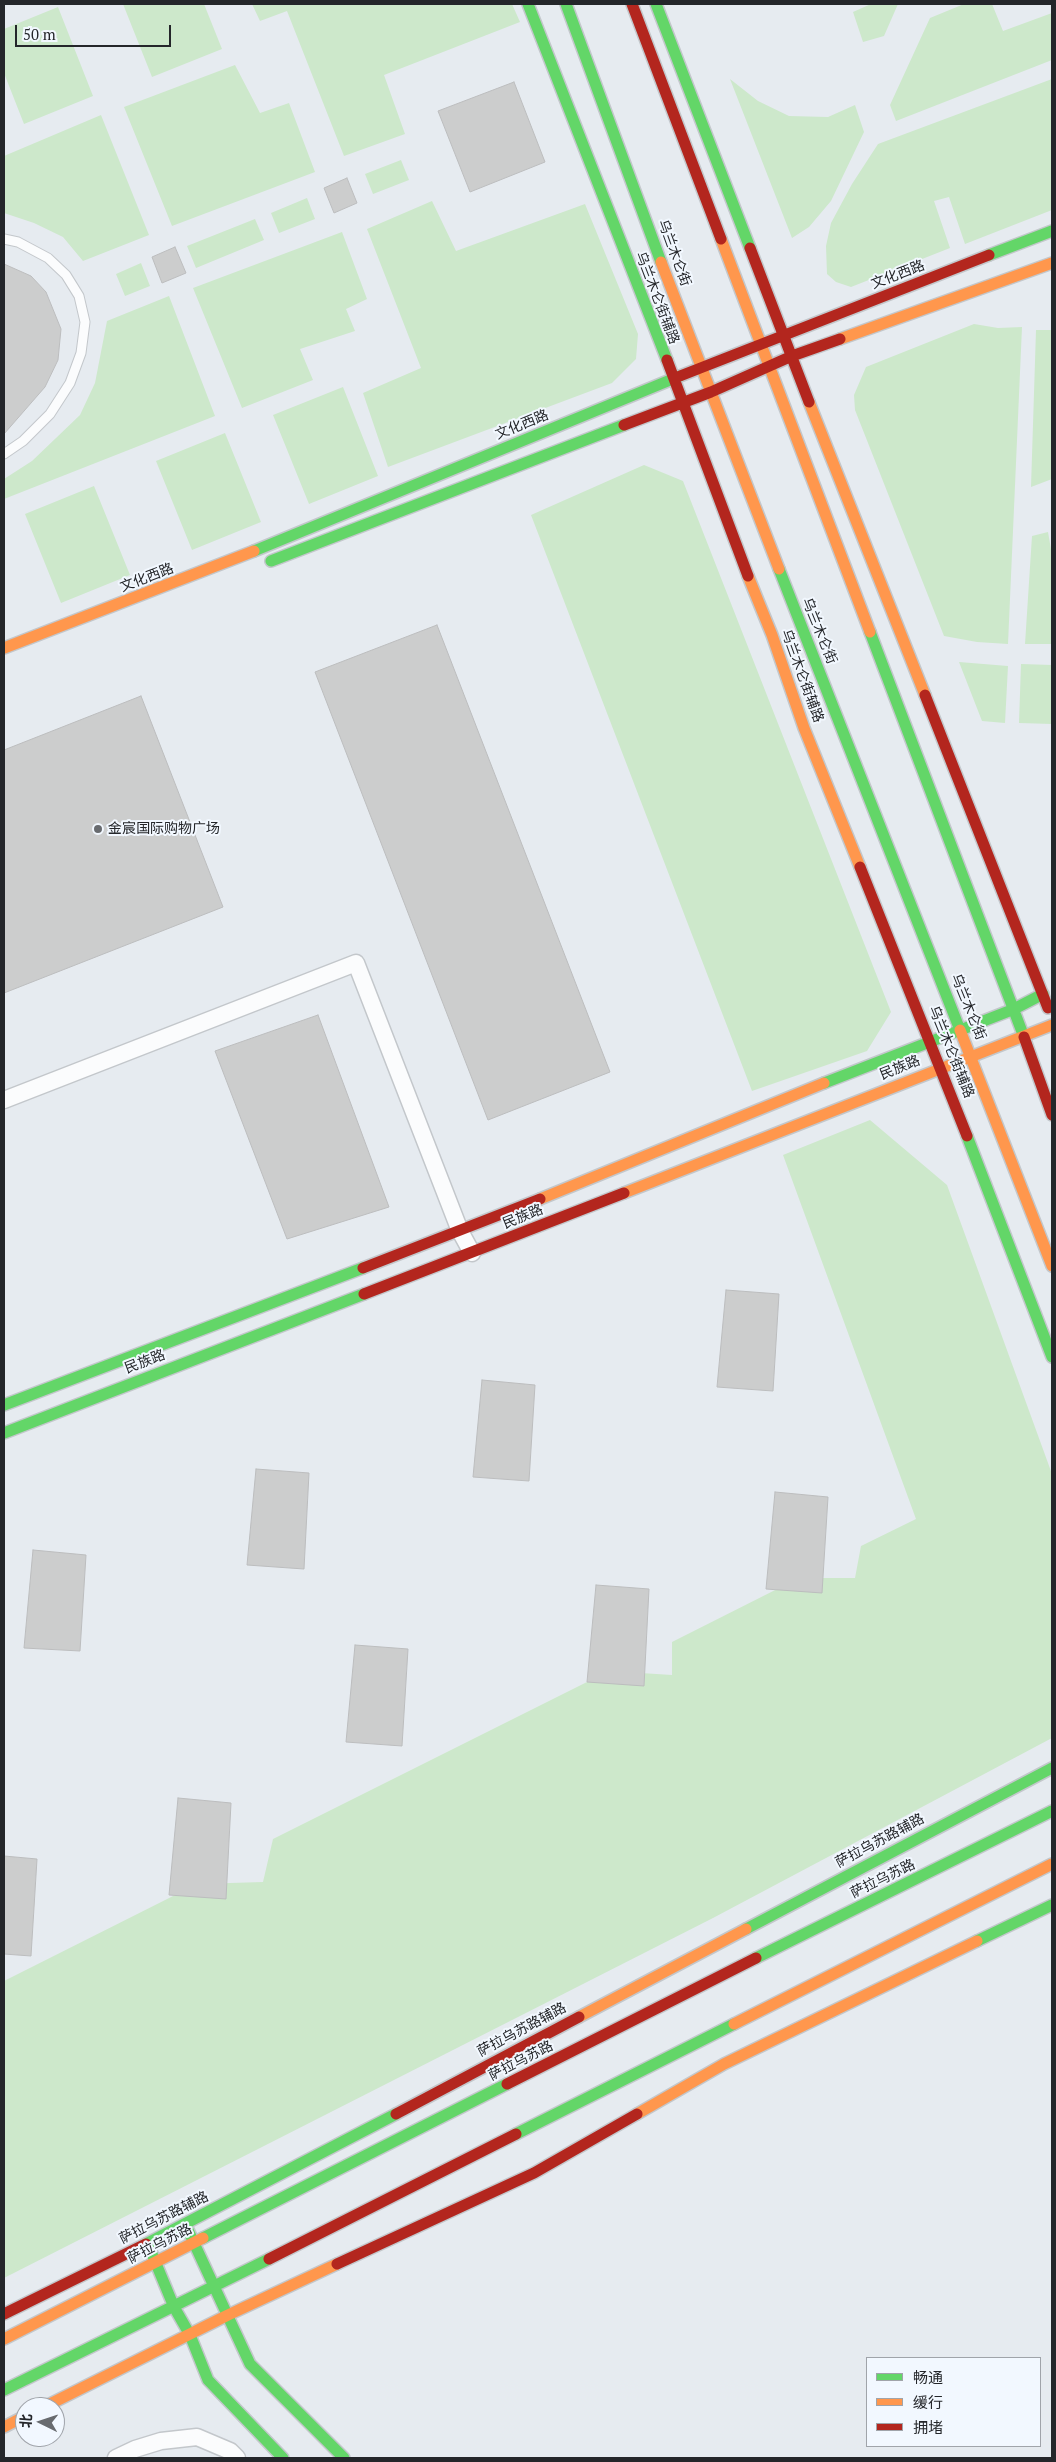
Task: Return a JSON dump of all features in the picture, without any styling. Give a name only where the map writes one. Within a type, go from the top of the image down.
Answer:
[{"type":"street","name":"乌兰木仑街辅路","points":[[528,4],[672,380],[683,402],[729,531],[772,635],[804,728],[941,1067],[1052,1357]]},
{"type":"street","name":"乌兰木仑街","points":[[566,4],[700,368],[1052,1266]]},
{"type":"street","points":[[632,4],[762,342],[967,890],[1014,1009],[1052,1115]]},
{"type":"street","points":[[656,4],[1052,1019]]},
{"type":"street","name":"文化西路","points":[[4,648],[171,585],[762,342],[784,336],[1052,231]]},
{"type":"street","points":[[264,564],[711,392],[792,356],[1052,263]]},
{"type":"street","points":[[4,1100],[356,964],[460,1231],[472,1253]]},
{"type":"street","name":"民族路","points":[[4,1405],[460,1231],[930,1040],[1014,1009],[1043,994]]},
{"type":"street","name":"民族路","points":[[4,1433],[472,1253],[941,1067],[1052,1025]]},
{"type":"street","name":"萨拉乌苏路辅路","points":[[4,2314],[185,2225],[1052,1768]]},
{"type":"street","name":"萨拉乌苏路","points":[[4,2339],[1052,1811]]},
{"type":"street","points":[[4,2390],[174,2307],[1052,1864]]},
{"type":"street","points":[[64,2397],[228,2315],[534,2173],[724,2064],[1052,1906]]},
{"type":"street","points":[[185,2225],[250,2364],[344,2458]]},
{"type":"street","points":[[147,2243],[174,2307],[190,2335],[208,2380],[283,2458]]},
{"type":"street","points":[[116,2458],[135,2449],[161,2441],[197,2438],[230,2451],[238,2458]]},
{"type":"lane","points":[[4,239],[18,242],[48,258],[66,274],[79,296],[85,322],[81,353],[70,383],[50,414],[22,441],[4,454]]},
{"type":"green space","points":[[123,4],[204,4],[222,49],[152,77]]},
{"type":"green space","points":[[252,4],[512,4],[520,22],[384,75],[405,134],[344,156],[287,11],[260,21]]},
{"type":"green space","points":[[871,4],[898,4],[884,36],[863,42],[853,12]]},
{"type":"green space","points":[[964,4],[992,4],[1003,31],[1052,13],[1052,60],[896,121],[890,105],[930,18]]},
{"type":"green space","points":[[58,7],[93,96],[24,124],[4,73],[4,29]]},
{"type":"green space","points":[[235,65],[260,113],[289,103],[315,172],[172,226],[124,107]]},
{"type":"green space","points":[[730,79],[758,101],[789,116],[828,117],[855,105],[864,132],[831,201],[809,227],[792,238]]},
{"type":"green space","points":[[1052,79],[1052,210],[965,244],[949,197],[934,201],[950,248],[851,287],[836,282],[827,274],[826,246],[831,223],[852,184],[878,144]]},
{"type":"green space","points":[[101,115],[149,235],[83,261],[63,237],[34,223],[4,213],[4,156]]},
{"type":"green space","points":[[401,160],[409,180],[373,194],[365,174]]},
{"type":"green space","points":[[307,198],[315,219],[279,233],[271,213]]},
{"type":"green space","points":[[432,201],[456,251],[585,204],[638,334],[636,359],[612,383],[388,467],[363,393],[421,368],[367,229]]},
{"type":"green space","points":[[255,219],[264,240],[196,268],[187,246]]},
{"type":"green space","points":[[342,232],[367,299],[346,309],[355,331],[300,349],[313,380],[242,408],[193,288]]},
{"type":"green space","points":[[141,263],[150,286],[125,296],[116,274]]},
{"type":"green space","points":[[169,296],[215,416],[4,499],[4,479],[32,461],[80,415],[95,383],[107,321]]},
{"type":"green space","points":[[974,324],[998,328],[1022,327],[1008,644],[977,642],[944,636],[855,410],[854,395],[866,367]]},
{"type":"green space","points":[[1036,330],[1052,330],[1052,479],[1031,487]]},
{"type":"green space","points":[[343,387],[378,476],[309,504],[273,415]]},
{"type":"green space","points":[[225,433],[261,522],[192,550],[156,461]]},
{"type":"green space","points":[[644,465],[683,481],[891,1012],[867,1051],[752,1091],[531,515]]},
{"type":"green space","points":[[94,486],[130,575],[61,603],[25,514]]},
{"type":"green space","points":[[1048,532],[1052,555],[1052,644],[1025,644],[1032,536]]},
{"type":"green space","points":[[959,662],[1008,666],[1005,723],[982,721]]},
{"type":"green space","points":[[1021,664],[1052,665],[1052,724],[1019,723]]},
{"type":"green space","points":[[870,1120],[947,1185],[1052,1474],[1052,1738],[713,1918],[4,2278],[4,1981],[197,1884],[263,1882],[273,1839],[609,1671],[672,1675],[672,1642],[799,1578],[855,1578],[861,1546],[916,1519],[783,1155]]},
{"type":"building","points":[[514,82],[545,162],[470,192],[438,111]]},
{"type":"building","points":[[347,178],[357,203],[334,213],[324,188]]},
{"type":"building","points":[[175,247],[186,273],[162,283],[152,257]]},
{"type":"building","points":[[4,264],[31,276],[46,292],[61,329],[58,360],[45,387],[4,434]]},
{"type":"building","points":[[437,625],[610,1072],[488,1120],[315,672]]},
{"type":"building","name":"金宸国际购物广场","points":[[141,696],[223,907],[4,993],[4,750]]},
{"type":"building","points":[[318,1015],[389,1207],[287,1239],[215,1051]]},
{"type":"building","points":[[726,1290],[779,1294],[773,1391],[717,1387]]},
{"type":"building","points":[[482,1380],[535,1385],[529,1481],[473,1477]]},
{"type":"building","points":[[256,1469],[309,1473],[304,1569],[247,1565]]},
{"type":"building","points":[[775,1492],[828,1497],[822,1593],[766,1589]]},
{"type":"building","points":[[33,1550],[86,1555],[80,1651],[24,1648]]},
{"type":"building","points":[[596,1585],[649,1589],[644,1686],[587,1682]]},
{"type":"building","points":[[355,1645],[408,1649],[402,1746],[346,1742]]},
{"type":"building","points":[[178,1798],[231,1803],[226,1899],[169,1895]]},
{"type":"building","points":[[4,1856],[37,1859],[31,1956],[4,1954]]},
{"type":"traffic: fast","points":[[528,4],[667,360]]},
{"type":"traffic: fast","points":[[566,4],[661,262]]},
{"type":"traffic: fast","points":[[656,4],[750,248]]},
{"type":"traffic: fast","points":[[989,255],[1052,231]]},
{"type":"traffic: fast","points":[[254,551],[680,376]]},
{"type":"traffic: fast","points":[[271,561],[624,425]]},
{"type":"traffic: fast","points":[[779,569],[960,1030]]},
{"type":"traffic: fast","points":[[870,632],[1024,1037]]},
{"type":"traffic: fast","points":[[824,1083],[1014,1009],[1043,994]]},
{"type":"traffic: fast","points":[[967,1136],[1052,1357]]},
{"type":"traffic: fast","points":[[4,1405],[363,1268]]},
{"type":"traffic: fast","points":[[4,1433],[364,1294]]},
{"type":"traffic: fast","points":[[746,1929],[1052,1768]]},
{"type":"traffic: fast","points":[[756,1958],[1052,1811]]},
{"type":"traffic: fast","points":[[977,1941],[1052,1905]]},
{"type":"traffic: fast","points":[[516,2134],[734,2024]]},
{"type":"traffic: fast","points":[[203,2238],[507,2084]]},
{"type":"traffic: fast","points":[[146,2244],[396,2114]]},
{"type":"traffic: fast","points":[[188,2230],[250,2364],[344,2458]]},
{"type":"traffic: fast","points":[[150,2249],[174,2307],[190,2335],[208,2380],[283,2458]]},
{"type":"traffic: fast","points":[[4,2390],[269,2259]]},
{"type":"traffic: slow","points":[[721,239],[870,632]]},
{"type":"traffic: slow","points":[[661,262],[779,569]]},
{"type":"traffic: slow","points":[[840,339],[1052,263]]},
{"type":"traffic: slow","points":[[809,402],[925,695]]},
{"type":"traffic: slow","points":[[4,648],[254,551]]},
{"type":"traffic: slow","points":[[748,576],[772,635],[804,728],[860,867]]},
{"type":"traffic: slow","points":[[624,1193],[1052,1025]]},
{"type":"traffic: slow","points":[[960,1030],[1052,1266]]},
{"type":"traffic: slow","points":[[540,1199],[824,1083]]},
{"type":"traffic: slow","points":[[734,2024],[1052,1864]]},
{"type":"traffic: slow","points":[[579,2017],[746,1929]]},
{"type":"traffic: slow","points":[[637,2114],[724,2064],[977,1941]]},
{"type":"traffic: slow","points":[[4,2339],[203,2238]]},
{"type":"traffic: slow","points":[[64,2397],[228,2315],[337,2264]]},
{"type":"traffic: slow","points":[[4,2427],[15,2421]]},
{"type":"traffic: jam","points":[[632,4],[721,239]]},
{"type":"traffic: jam","points":[[750,248],[809,402]]},
{"type":"traffic: jam","points":[[680,376],[989,255]]},
{"type":"traffic: jam","points":[[624,425],[711,392],[792,356],[840,339]]},
{"type":"traffic: jam","points":[[667,360],[748,576]]},
{"type":"traffic: jam","points":[[925,695],[1048,1008]]},
{"type":"traffic: jam","points":[[860,867],[967,1136]]},
{"type":"traffic: jam","points":[[1024,1037],[1052,1115]]},
{"type":"traffic: jam","points":[[364,1294],[624,1193]]},
{"type":"traffic: jam","points":[[363,1268],[540,1199]]},
{"type":"traffic: jam","points":[[507,2084],[756,1958]]},
{"type":"traffic: jam","points":[[396,2114],[579,2017]]},
{"type":"traffic: jam","points":[[337,2264],[534,2173],[637,2114]]},
{"type":"traffic: jam","points":[[269,2259],[516,2134]]},
{"type":"traffic: jam","points":[[4,2314],[146,2244]]},
{"type":"place","name":"金宸国际购物广场","points":[[98,829]]}]
